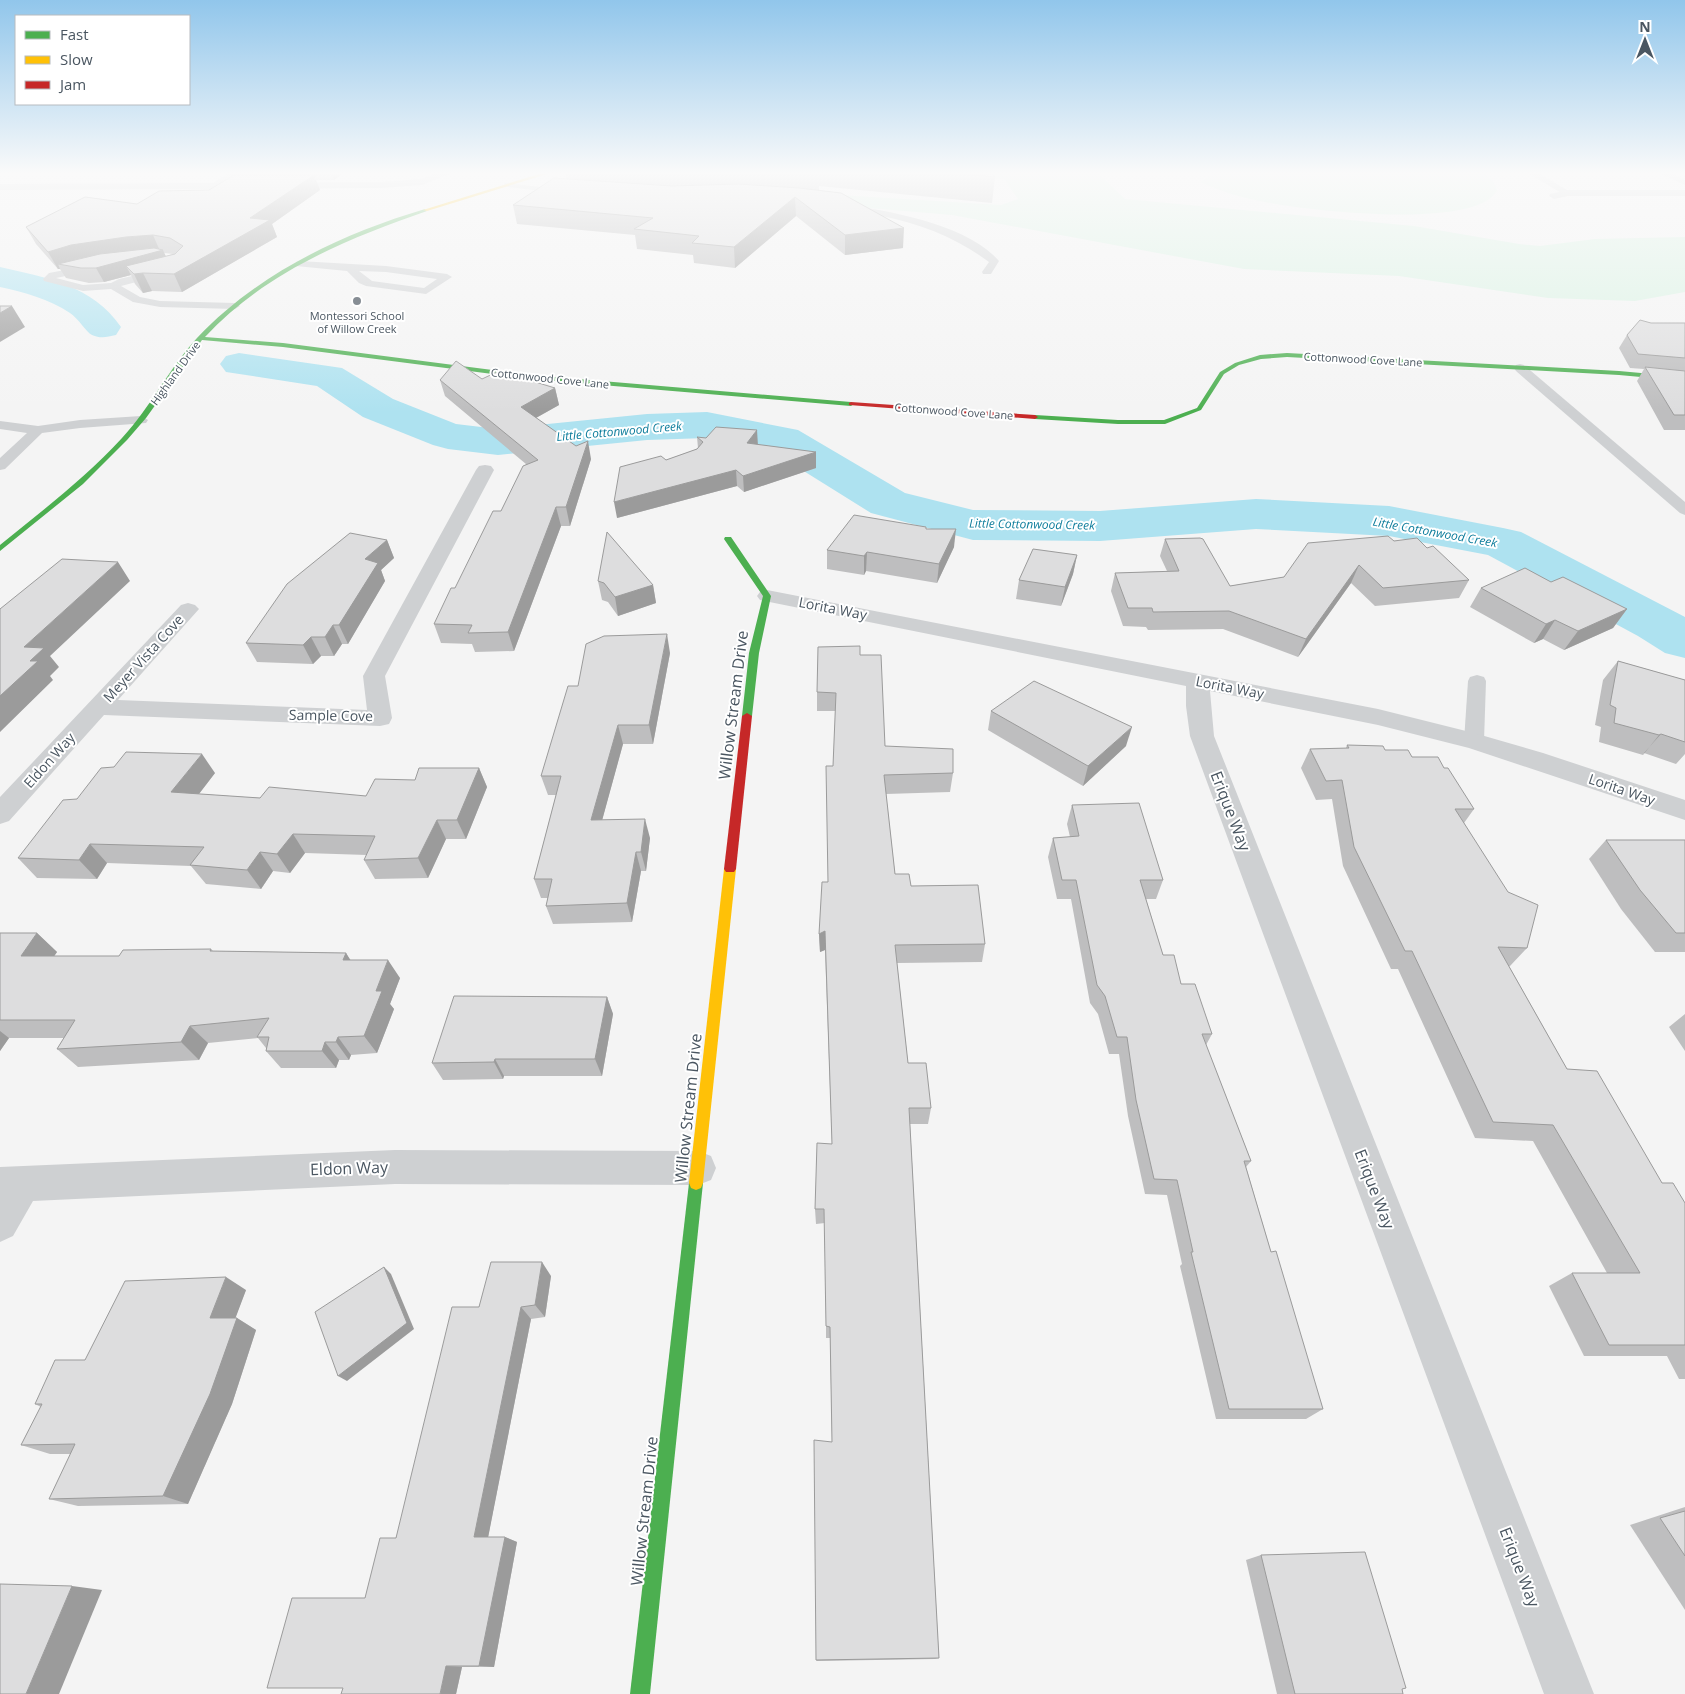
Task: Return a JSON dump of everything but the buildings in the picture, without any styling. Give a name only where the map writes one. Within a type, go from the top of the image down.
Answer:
[{"type":"street","name":"Highland Drive","points":[[0,549],[97,468],[141,420],[182,360],[200,338],[235,306],[266,284],[321,253]]},
{"type":"street","name":"Cottonwood Cove Lane","points":[[200,338],[284,345],[530,377],[696,393],[1118,422],[1165,422],[1199,409],[1222,373],[1236,364],[1260,357],[1287,355],[1321,356],[1619,373],[1685,379]]},
{"type":"street","name":"Sample Cove","points":[[98,707],[380,718],[374,676],[486,470]]},
{"type":"street","points":[[728,539],[767,596]]},
{"type":"street","name":"Lorita Way","points":[[767,596],[1378,717],[1474,741],[1534,759],[1685,810]]},
{"type":"street","name":"Willow Stream Drive","points":[[640,1694],[754,653],[767,596]]},
{"type":"street","name":"Meyer Vista Cove","points":[[98,707],[188,609]]},
{"type":"street","name":"Erique Way","points":[[1198,681],[1198,706],[1202,736],[1569,1694]]},
{"type":"street","name":"Eldon Way","points":[[0,814],[98,707]]},
{"type":"street","name":"Eldon Way","points":[[12,1184],[395,1167],[698,1168]]},
{"type":"street","points":[[0,1223],[12,1184]]},
{"type":"lane","points":[[982,253],[994,261],[987,272]]},
{"type":"lane","points":[[299,264],[386,269],[447,277],[426,290],[370,284],[350,268]]},
{"type":"lane","points":[[100,266],[53,275],[48,279],[83,288],[113,286],[123,280],[171,270]]},
{"type":"lane","points":[[113,286],[130,297],[146,302],[171,305],[235,306]]},
{"type":"lane","points":[[1520,368],[1685,510]]},
{"type":"lane","points":[[0,425],[38,430],[80,424],[141,420]]},
{"type":"lane","points":[[0,466],[38,430]]},
{"type":"lane","points":[[1474,741],[1477,681]]},
{"type":"green space","points":[[1158,253],[1685,253],[1685,292],[1635,301],[1548,298],[1399,276],[1244,269]]},
{"type":"waterway","name":"Little Cottonwood Creek","points":[[0,277],[43,288],[71,299],[95,316],[103,327]]},
{"type":"waterway","name":"Little Cottonwood Creek","points":[[239,364],[328,376],[378,408],[448,436],[498,442],[647,427],[707,425],[783,439],[888,503],[973,525],[1100,526],[1256,514],[1389,521],[1503,543],[1658,624],[1685,641]]},
{"type":"traffic: fast","points":[[0,549],[64,496],[125,439],[144,416],[195,344],[217,320],[270,279],[317,253]]},
{"type":"traffic: fast","points":[[200,338],[283,345],[531,377],[851,404]]},
{"type":"traffic: fast","points":[[1035,417],[1118,422],[1165,422],[1199,409],[1222,373],[1237,364],[1260,357],[1287,355],[1619,373],[1685,379]]},
{"type":"traffic: fast","points":[[728,539],[767,596],[754,653],[747,716]]},
{"type":"traffic: fast","points":[[640,1694],[696,1183]]},
{"type":"traffic: slow","points":[[696,1183],[730,869]]},
{"type":"traffic: jam","points":[[851,404],[1035,417]]},
{"type":"traffic: jam","points":[[730,869],[747,716]]},
{"type":"place","name":"Montessori School of Willow Creek","points":[[357,301]]}]
